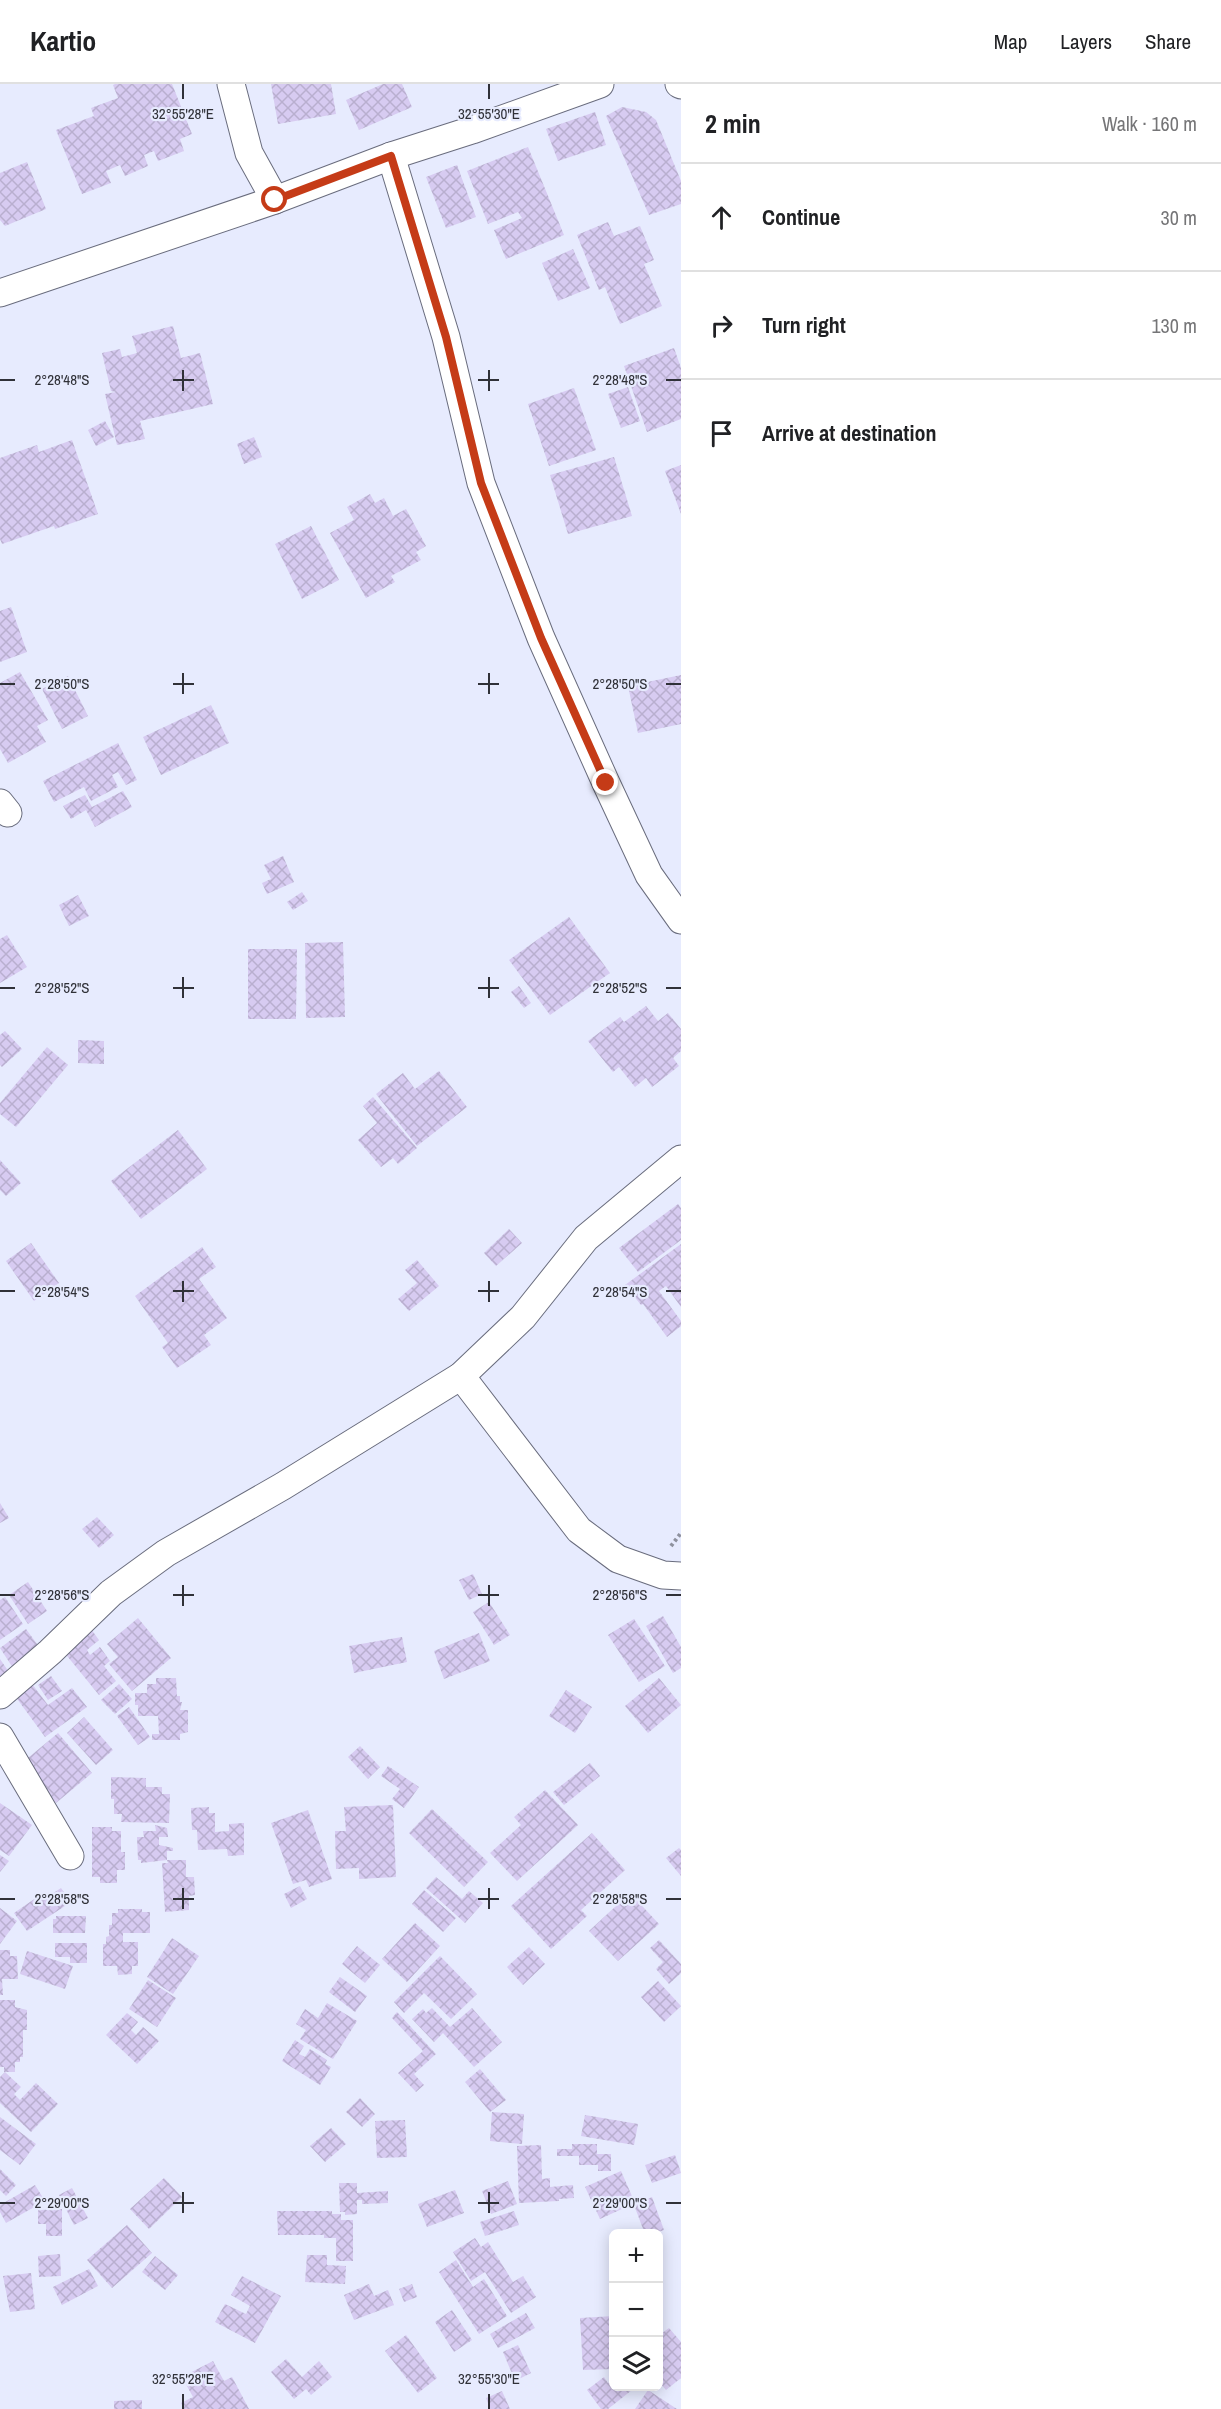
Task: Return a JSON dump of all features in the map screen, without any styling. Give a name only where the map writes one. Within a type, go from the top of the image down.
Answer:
[{"type":"street","points":[[231,84],[249,153],[275,200]]},
{"type":"street","points":[[0,293],[275,200],[391,156],[598,84]]},
{"type":"street","points":[[391,156],[446,337],[481,483],[541,638],[606,783],[649,876],[681,920]]},
{"type":"street","points":[[0,1695],[50,1652],[111,1593],[166,1553],[284,1486],[460,1376],[523,1317],[586,1238],[681,1160]]},
{"type":"street","points":[[460,1376],[579,1530],[618,1559],[663,1575],[681,1576]]},
{"type":"street","points":[[0,1737],[70,1856]]},
{"type":"building","points":[[172,84],[192,134],[180,139],[184,151],[158,161],[154,151],[144,155],[148,166],[125,176],[120,165],[106,171],[111,183],[82,194],[56,130],[94,116],[91,108],[118,98],[113,85]]},
{"type":"building","points":[[271,84],[331,84],[336,114],[278,124]]},
{"type":"building","points":[[383,84],[402,84],[412,107],[359,130],[346,100]]},
{"type":"building","points":[[622,107],[646,112],[656,120],[681,181],[681,204],[649,215],[606,116]]},
{"type":"building","points":[[595,112],[606,145],[558,161],[546,129]]},
{"type":"building","points":[[528,147],[564,235],[506,259],[494,230],[522,218],[518,212],[488,224],[467,171]]},
{"type":"building","points":[[27,162],[46,209],[5,226],[0,220],[0,173]]},
{"type":"building","points":[[457,165],[476,217],[446,228],[426,177]]},
{"type":"building","points":[[608,222],[614,236],[640,226],[654,260],[644,264],[662,306],[620,324],[605,287],[599,290],[577,235]]},
{"type":"building","points":[[573,249],[590,288],[558,301],[542,263]]},
{"type":"building","points":[[173,326],[181,358],[200,353],[213,404],[140,421],[145,439],[117,445],[105,394],[116,392],[111,391],[102,353],[120,349],[122,357],[137,353],[132,336]]},
{"type":"building","points":[[674,348],[681,368],[681,419],[647,432],[624,366]]},
{"type":"building","points":[[628,387],[640,421],[621,428],[608,394]]},
{"type":"building","points":[[574,388],[596,450],[549,466],[528,404]]},
{"type":"building","points":[[105,421],[114,437],[96,446],[88,430]]},
{"type":"building","points":[[254,437],[262,457],[244,464],[237,444]]},
{"type":"building","points":[[72,440],[98,514],[2,544],[0,539],[0,458],[37,445],[39,452]]},
{"type":"building","points":[[614,457],[632,516],[568,534],[550,475]]},
{"type":"building","points":[[681,465],[681,514],[665,471]]},
{"type":"building","points":[[370,494],[375,503],[384,498],[393,516],[406,509],[426,546],[416,552],[421,560],[391,576],[395,582],[366,598],[330,533],[354,520],[347,507]]},
{"type":"building","points":[[311,526],[339,580],[302,599],[275,544]]},
{"type":"building","points":[[11,607],[27,652],[0,662],[0,611]]},
{"type":"building","points":[[20,672],[48,720],[37,726],[46,742],[8,763],[0,749],[0,683]]},
{"type":"building","points":[[681,675],[681,724],[638,733],[628,686]]},
{"type":"building","points":[[68,676],[88,716],[62,729],[42,689]]},
{"type":"building","points":[[211,705],[229,743],[161,775],[143,737]]},
{"type":"building","points":[[118,743],[137,780],[126,785],[118,772],[112,775],[118,787],[91,801],[84,787],[54,802],[43,781]]},
{"type":"building","points":[[123,791],[132,807],[95,827],[86,810],[71,819],[63,806],[85,795],[92,807]]},
{"type":"building","points":[[283,856],[294,882],[267,894],[262,883],[271,879],[264,865]]},
{"type":"building","points":[[302,892],[308,901],[293,910],[287,902]]},
{"type":"building","points":[[78,895],[89,916],[69,926],[59,905]]},
{"type":"building","points":[[569,917],[610,973],[550,1015],[509,960]]},
{"type":"building","points":[[7,935],[27,967],[0,983],[0,939]]},
{"type":"building","points":[[343,942],[345,1017],[306,1018],[305,943]]},
{"type":"building","points":[[248,949],[297,949],[296,1019],[248,1019]]},
{"type":"building","points":[[519,986],[531,1003],[524,1008],[511,992]]},
{"type":"building","points":[[646,1006],[658,1021],[668,1013],[681,1029],[681,1051],[673,1058],[679,1066],[652,1087],[646,1078],[635,1087],[619,1067],[613,1072],[588,1041],[620,1017],[624,1022]]},
{"type":"building","points":[[5,1031],[22,1049],[2,1067],[0,1065],[0,1035]]},
{"type":"building","points":[[78,1040],[104,1041],[104,1064],[78,1063]]},
{"type":"building","points":[[47,1047],[68,1065],[16,1127],[0,1114],[0,1103]]},
{"type":"building","points":[[439,1071],[467,1107],[417,1146],[376,1094],[403,1073],[415,1089]]},
{"type":"building","points":[[373,1097],[417,1148],[398,1164],[393,1158],[381,1167],[358,1140],[377,1123],[363,1106]]},
{"type":"building","points":[[178,1130],[207,1169],[141,1219],[111,1181]]},
{"type":"building","points":[[0,1160],[21,1183],[6,1196],[0,1190]]},
{"type":"building","points":[[678,1204],[681,1208],[681,1240],[638,1272],[619,1248]]},
{"type":"building","points":[[509,1229],[522,1243],[496,1266],[484,1253]]},
{"type":"building","points":[[31,1243],[59,1283],[34,1301],[6,1261]]},
{"type":"building","points":[[681,1244],[681,1307],[666,1286],[659,1291],[681,1321],[681,1326],[667,1337],[643,1304],[641,1305],[625,1285]]},
{"type":"building","points":[[202,1247],[216,1267],[199,1279],[227,1318],[204,1335],[211,1345],[177,1368],[162,1347],[168,1343],[135,1296]]},
{"type":"building","points":[[417,1260],[439,1286],[409,1311],[398,1299],[417,1283],[405,1270]]},
{"type":"building","points":[[0,1503],[9,1518],[0,1523]]},
{"type":"building","points":[[97,1517],[114,1535],[99,1548],[82,1529]]},
{"type":"building","points":[[473,1574],[482,1594],[469,1600],[459,1580]]},
{"type":"building","points":[[28,1582],[47,1611],[28,1624],[9,1595]]},
{"type":"building","points":[[5,1597],[23,1624],[0,1640],[0,1600]]},
{"type":"building","points":[[489,1602],[510,1635],[494,1645],[473,1612]]},
{"type":"building","points":[[663,1616],[681,1647],[681,1668],[673,1673],[646,1626]]},
{"type":"building","points":[[138,1618],[171,1658],[132,1691],[109,1664],[118,1657],[107,1644]]},
{"type":"building","points":[[634,1619],[665,1666],[639,1682],[608,1635]]},
{"type":"building","points":[[26,1629],[40,1648],[13,1668],[0,1648]]},
{"type":"building","points":[[91,1629],[99,1640],[87,1650],[90,1655],[100,1647],[110,1661],[104,1666],[116,1681],[99,1695],[63,1651]]},
{"type":"building","points":[[479,1633],[490,1661],[444,1679],[434,1651]]},
{"type":"building","points":[[402,1637],[407,1662],[354,1673],[349,1646]]},
{"type":"building","points":[[0,1659],[11,1675],[0,1682]]},
{"type":"building","points":[[51,1676],[62,1691],[48,1700],[38,1685]]},
{"type":"building","points":[[156,1678],[176,1678],[177,1696],[180,1696],[180,1702],[182,1702],[180,1710],[188,1710],[188,1732],[180,1734],[180,1740],[152,1740],[152,1734],[159,1734],[158,1716],[138,1716],[135,1693],[147,1693],[147,1684],[156,1684]]},
{"type":"building","points":[[659,1678],[681,1705],[648,1733],[625,1706]]},
{"type":"building","points":[[32,1684],[48,1705],[72,1688],[87,1707],[45,1737],[15,1696]]},
{"type":"building","points":[[119,1684],[132,1699],[115,1714],[101,1700]]},
{"type":"building","points":[[566,1690],[592,1707],[575,1733],[549,1716]]},
{"type":"building","points":[[129,1707],[150,1737],[138,1745],[117,1716]]},
{"type":"building","points":[[84,1717],[113,1750],[96,1765],[67,1733]]},
{"type":"building","points":[[58,1733],[92,1773],[56,1803],[22,1763]]},
{"type":"building","points":[[360,1746],[380,1767],[368,1779],[348,1757]]},
{"type":"building","points":[[590,1763],[600,1776],[564,1805],[553,1792]]},
{"type":"building","points":[[388,1766],[419,1787],[404,1808],[392,1799],[400,1789],[381,1776]]},
{"type":"building","points":[[111,1777],[146,1778],[146,1787],[162,1787],[162,1794],[170,1794],[169,1823],[121,1822],[122,1814],[114,1814]]},
{"type":"building","points":[[545,1790],[578,1825],[517,1881],[490,1853],[521,1825],[514,1817]]},
{"type":"building","points":[[0,1803],[32,1825],[9,1856],[0,1850]]},
{"type":"building","points":[[393,1805],[396,1877],[359,1879],[359,1868],[336,1869],[335,1831],[346,1831],[344,1807]]},
{"type":"building","points":[[209,1807],[209,1813],[215,1813],[215,1832],[229,1831],[229,1824],[244,1823],[244,1855],[228,1856],[227,1849],[198,1850],[197,1830],[192,1830],[191,1808]]},
{"type":"building","points":[[432,1809],[488,1862],[464,1887],[409,1833]]},
{"type":"building","points":[[308,1810],[332,1879],[309,1887],[306,1880],[293,1884],[271,1823]]},
{"type":"building","points":[[155,1825],[167,1828],[168,1837],[159,1837],[159,1845],[173,1848],[173,1851],[167,1851],[167,1860],[141,1863],[141,1860],[138,1860],[137,1837],[144,1837],[143,1831],[156,1831]]},
{"type":"building","points":[[92,1827],[112,1827],[112,1831],[121,1831],[121,1852],[125,1852],[125,1870],[117,1870],[117,1883],[100,1883],[100,1877],[92,1877]]},
{"type":"building","points":[[592,1833],[625,1870],[581,1910],[587,1916],[551,1949],[511,1906]]},
{"type":"building","points":[[679,1848],[681,1850],[681,1876],[666,1858]]},
{"type":"building","points":[[0,1855],[9,1861],[0,1872]]},
{"type":"building","points":[[167,1860],[186,1860],[186,1877],[194,1877],[195,1895],[189,1896],[189,1910],[165,1912],[162,1863],[168,1863]]},
{"type":"building","points":[[436,1877],[462,1899],[469,1891],[483,1903],[465,1923],[426,1888]]},
{"type":"building","points":[[300,1886],[307,1899],[291,1908],[284,1894]]},
{"type":"building","points":[[61,1888],[71,1902],[27,1931],[14,1913],[43,1893],[46,1898]]},
{"type":"building","points":[[424,1890],[456,1918],[443,1932],[412,1904]]},
{"type":"building","points":[[630,1893],[659,1924],[618,1961],[589,1931]]},
{"type":"building","points":[[0,1908],[17,1921],[0,1944]]},
{"type":"building","points":[[118,1909],[142,1909],[142,1912],[150,1912],[150,1933],[123,1933],[123,1942],[138,1942],[138,1966],[132,1966],[132,1974],[118,1975],[117,1966],[103,1966],[103,1944],[106,1944],[106,1937],[109,1936],[112,1913],[118,1913]]},
{"type":"building","points":[[56,1916],[86,1916],[85,1933],[53,1933],[53,1919],[56,1919]]},
{"type":"building","points":[[415,1923],[440,1946],[407,1982],[382,1959]]},
{"type":"building","points":[[172,1938],[199,1956],[173,1994],[147,1977]]},
{"type":"building","points":[[659,1940],[681,1964],[681,1973],[669,1984],[656,1969],[663,1962],[650,1948]]},
{"type":"building","points":[[55,1943],[87,1943],[87,1963],[70,1963],[70,1957],[55,1957]]},
{"type":"building","points":[[357,1946],[380,1965],[365,1983],[342,1964]]},
{"type":"building","points":[[529,1947],[545,1964],[523,1985],[507,1967]]},
{"type":"building","points":[[0,1950],[10,1950],[10,1956],[17,1956],[18,1979],[2,1979],[3,1995],[0,1995]]},
{"type":"building","points":[[27,1951],[73,1966],[65,1989],[20,1974]]},
{"type":"building","points":[[440,1956],[477,1994],[451,2019],[424,1993],[404,2013],[394,2002]]},
{"type":"building","points":[[340,1977],[367,1996],[355,2012],[329,1992]]},
{"type":"building","points":[[148,1980],[176,1998],[157,2027],[129,2009]]},
{"type":"building","points":[[658,1981],[681,2006],[664,2022],[641,1997]]},
{"type":"building","points":[[0,2000],[15,2000],[15,2007],[27,2010],[27,2030],[23,2030],[23,2057],[20,2057],[20,2062],[15,2062],[15,2072],[4,2072],[4,2067],[0,2067]]},
{"type":"building","points":[[327,2003],[357,2021],[333,2059],[300,2039],[306,2030],[296,2024],[305,2009],[318,2018]]},
{"type":"building","points":[[432,2008],[450,2027],[472,2008],[502,2042],[474,2067],[443,2033],[434,2042],[412,2019],[423,2009],[426,2013]]},
{"type":"building","points":[[397,2012],[436,2054],[414,2074],[424,2085],[416,2092],[398,2073],[423,2051],[392,2018]]},
{"type":"building","points":[[127,2013],[138,2022],[131,2030],[136,2035],[143,2027],[159,2041],[137,2064],[106,2035]]},
{"type":"building","points":[[295,2040],[304,2046],[299,2054],[305,2057],[310,2049],[327,2060],[325,2064],[331,2067],[320,2085],[282,2061]]},
{"type":"building","points":[[480,2069],[506,2100],[490,2112],[465,2082]]},
{"type":"building","points":[[5,2072],[21,2087],[14,2094],[20,2100],[36,2083],[58,2104],[31,2132],[0,2103],[0,2077]]},
{"type":"building","points":[[360,2098],[375,2114],[362,2127],[346,2112]]},
{"type":"building","points":[[492,2112],[524,2114],[522,2144],[490,2141]]},
{"type":"building","points":[[585,2115],[638,2124],[634,2145],[581,2136]]},
{"type":"building","points":[[0,2117],[36,2144],[20,2165],[0,2150]]},
{"type":"building","points":[[405,2120],[407,2157],[377,2158],[375,2121]]},
{"type":"building","points":[[331,2128],[346,2144],[325,2162],[310,2146]]},
{"type":"building","points":[[572,2144],[597,2144],[597,2154],[611,2154],[611,2171],[598,2171],[598,2165],[579,2165],[579,2156],[557,2156],[557,2149],[572,2149]]},
{"type":"building","points":[[541,2145],[542,2179],[550,2178],[550,2187],[573,2185],[574,2198],[519,2203],[517,2146]]},
{"type":"building","points":[[675,2155],[681,2173],[652,2183],[645,2165]]},
{"type":"building","points":[[0,2169],[16,2185],[6,2196],[0,2190]]},
{"type":"building","points":[[621,2171],[635,2203],[600,2219],[585,2187]]},
{"type":"building","points":[[164,2178],[182,2197],[149,2229],[130,2209]]},
{"type":"building","points":[[508,2181],[517,2204],[491,2214],[482,2191]]},
{"type":"building","points":[[339,2183],[357,2183],[357,2193],[388,2191],[388,2203],[362,2204],[362,2200],[357,2200],[357,2214],[345,2215],[345,2212],[340,2212]]},
{"type":"building","points":[[35,2185],[45,2201],[6,2223],[0,2212],[0,2205]]},
{"type":"building","points":[[72,2188],[88,2218],[74,2225],[59,2195]]},
{"type":"building","points":[[455,2190],[464,2213],[427,2227],[418,2204]]},
{"type":"building","points":[[652,2197],[664,2230],[643,2229],[634,2205]]},
{"type":"building","points":[[62,2209],[62,2236],[46,2236],[46,2224],[38,2224],[38,2210]]},
{"type":"building","points":[[277,2211],[332,2211],[332,2214],[341,2214],[341,2220],[353,2220],[353,2261],[336,2261],[336,2238],[324,2238],[324,2235],[278,2235]]},
{"type":"building","points":[[514,2211],[519,2225],[485,2236],[480,2222]]},
{"type":"building","points":[[127,2225],[152,2253],[112,2288],[87,2260]]},
{"type":"building","points":[[475,2238],[481,2247],[488,2242],[513,2282],[523,2276],[536,2297],[511,2313],[485,2272],[471,2281],[453,2252]]},
{"type":"building","points":[[60,2254],[61,2276],[39,2277],[38,2256]]},
{"type":"building","points":[[307,2255],[327,2255],[327,2265],[346,2266],[345,2284],[305,2282]]},
{"type":"building","points":[[155,2256],[178,2275],[165,2290],[142,2272]]},
{"type":"building","points":[[456,2260],[473,2287],[484,2279],[507,2316],[479,2334],[439,2272]]},
{"type":"building","points":[[89,2269],[98,2286],[62,2305],[53,2287]]},
{"type":"building","points":[[31,2273],[35,2309],[10,2312],[3,2276]]},
{"type":"building","points":[[242,2276],[281,2296],[255,2343],[215,2322],[225,2304],[246,2314],[250,2306],[231,2295]]},
{"type":"building","points":[[369,2284],[374,2296],[388,2290],[394,2305],[354,2320],[344,2295]]},
{"type":"building","points":[[412,2284],[417,2297],[404,2302],[399,2289]]},
{"type":"building","points":[[452,2310],[472,2340],[454,2352],[435,2322]]},
{"type":"building","points":[[526,2313],[535,2328],[498,2348],[490,2334]]},
{"type":"building","points":[[609,2316],[609,2369],[583,2370],[580,2318]]},
{"type":"building","points":[[669,2328],[681,2342],[681,2378],[666,2390],[663,2387],[663,2332]]},
{"type":"building","points":[[406,2335],[437,2378],[418,2393],[385,2351]]},
{"type":"building","points":[[518,2345],[531,2373],[515,2381],[503,2352]]},
{"type":"building","points":[[286,2359],[302,2377],[319,2361],[332,2377],[311,2395],[306,2389],[294,2399],[271,2372]]},
{"type":"building","points":[[213,2361],[224,2381],[232,2377],[249,2409],[184,2409],[181,2403],[193,2397],[182,2377]]},
{"type":"building","points":[[604,2377],[609,2382],[609,2391],[631,2391],[608,2409],[601,2409],[587,2390]]},
{"type":"building","points":[[502,2391],[510,2409],[490,2409],[486,2398]]},
{"type":"building","points":[[650,2391],[677,2409],[635,2409]]},
{"type":"building","points":[[142,2400],[142,2409],[114,2409],[114,2401]]},
{"type":"route","points":[[275,200],[391,156],[446,337],[481,483],[541,638],[606,783]]}]
